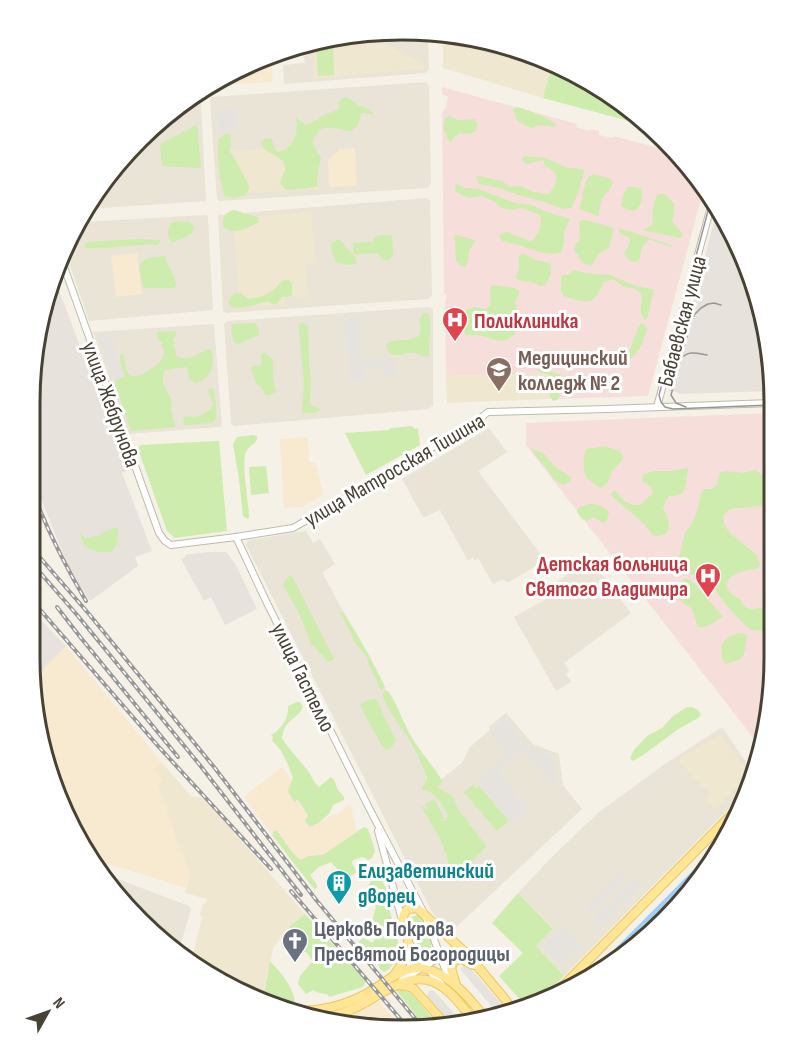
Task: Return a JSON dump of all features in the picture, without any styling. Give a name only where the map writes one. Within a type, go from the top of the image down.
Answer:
[{"type":"main road","points":[[572,977],[724,823]]},
{"type":"main road","points":[[402,920],[405,912],[417,908],[469,956],[508,1003]]},
{"type":"main road","name":"улица Гастелло","points":[[402,920],[409,944]]},
{"type":"main road","points":[[330,1013],[364,995],[394,975],[403,962],[409,944]]},
{"type":"main road","points":[[457,986],[451,968],[454,961],[461,958],[478,969]]},
{"type":"main road","points":[[413,982],[426,968],[457,986],[480,1011]]},
{"type":"main road","points":[[394,975],[423,988],[426,984],[435,982]]},
{"type":"main road","points":[[323,1011],[334,1011],[366,1002],[394,985],[406,985],[423,979],[435,982],[446,989],[468,1014]]},
{"type":"main road","points":[[413,982],[440,1017]]},
{"type":"street","name":"Бабаевская улица","points":[[657,407],[710,212]]},
{"type":"street","name":"улица Жебрунова","points":[[65,271],[159,534],[165,541]]},
{"type":"street","name":"улица Матросская Тишина","points":[[165,541],[171,545],[180,545],[284,530],[297,526],[473,424],[488,412],[764,403]]},
{"type":"street","name":"улица Гастелло","points":[[236,537],[425,915],[445,969],[457,986]]},
{"type":"street","name":"улица Гастелло","points":[[374,817],[402,920]]},
{"type":"street","points":[[426,968],[434,956],[435,943]]},
{"type":"street","name":"улица Гастелло","points":[[409,944],[426,968],[446,989]]},
{"type":"street","points":[[394,985],[413,982],[409,944]]},
{"type":"street","points":[[426,968],[440,957]]},
{"type":"shaded area","points":[[378,41],[426,41],[428,41],[429,69],[425,73],[284,84],[283,65],[305,63],[304,56],[308,53],[331,47]]},
{"type":"shaded area","points":[[380,41],[424,63],[424,69],[313,79],[314,51],[331,47]]},
{"type":"shaded area","points":[[443,43],[496,53],[550,73],[543,98],[443,68]]},
{"type":"shaded area","points":[[271,65],[273,82],[230,84]]},
{"type":"shaded area","points":[[426,82],[429,86],[431,184],[427,188],[219,201],[217,199],[211,97]]},
{"type":"shaded area","points":[[442,87],[577,124],[576,127],[599,131],[599,135],[613,138],[614,136],[660,148],[701,199],[648,396],[551,399],[550,373],[446,376],[442,112],[448,97],[442,94]]},
{"type":"shaded area","points":[[200,102],[206,201],[96,209],[115,182],[146,146]]},
{"type":"shaded area","points":[[236,108],[237,125],[229,131],[219,131],[217,110]]},
{"type":"shaded area","points":[[305,148],[318,159],[318,189],[231,194],[227,150]]},
{"type":"shaded area","points":[[355,148],[357,186],[329,187],[328,160],[340,149]]},
{"type":"shaded area","points":[[427,198],[430,200],[432,295],[429,299],[226,313],[223,311],[218,215]]},
{"type":"shaded area","points":[[311,212],[316,264],[305,265],[308,297],[285,297],[285,304],[240,308],[233,218]]},
{"type":"shaded area","points":[[207,215],[213,310],[89,321],[69,262],[89,222]]},
{"type":"shaded area","points":[[714,220],[736,264],[751,308],[757,331],[764,391],[679,394],[669,391]]},
{"type":"shaded area","points":[[137,253],[142,294],[116,297],[111,256]]},
{"type":"shaded area","points":[[59,290],[127,471],[122,473],[152,551],[135,557],[138,566],[90,601],[68,566],[40,496],[41,378],[47,331]]},
{"type":"shaded area","points":[[429,307],[433,309],[433,406],[428,409],[234,426],[231,424],[224,324],[227,321]]},
{"type":"shaded area","points":[[360,318],[362,359],[395,358],[396,377],[383,377],[382,366],[364,367],[365,381],[350,382],[345,319]]},
{"type":"shaded area","points":[[214,324],[222,426],[129,434],[93,332]]},
{"type":"shaded area","points":[[109,332],[124,377],[113,381],[98,336]]},
{"type":"shaded area","name":"Медицинский колледж № 2","points":[[550,373],[551,399],[447,403],[446,376]]},
{"type":"shaded area","name":"Детская больница Святого Владимира","points":[[764,413],[764,658],[763,682],[754,739],[526,445],[526,423]]},
{"type":"shaded area","points":[[489,428],[507,452],[478,471],[542,556],[540,558],[543,562],[509,582],[502,580],[493,584],[478,558],[475,560],[473,557],[468,561],[440,510],[423,517],[402,479]]},
{"type":"shaded area","points":[[308,437],[309,463],[316,463],[323,495],[303,507],[284,508],[280,439]]},
{"type":"shaded area","points":[[306,531],[313,543],[320,539],[335,564],[323,572],[324,576],[424,760],[426,781],[431,788],[462,763],[470,747],[506,713],[533,744],[559,754],[563,785],[582,809],[454,929],[442,924],[432,912],[246,545],[249,540]]},
{"type":"shaded area","points":[[226,552],[235,563],[257,609],[225,625],[211,597],[204,601],[181,559],[185,555]]},
{"type":"shaded area","points":[[589,558],[631,613],[564,663],[569,671],[566,675],[571,682],[556,691],[514,617],[553,595],[555,593],[552,587]]},
{"type":"shaded area","points":[[40,619],[66,646],[41,671]]},
{"type":"shaded area","points":[[66,646],[162,763],[154,770],[164,780],[159,785],[168,810],[166,811],[190,874],[186,888],[105,864],[101,859],[78,818],[60,774],[47,729],[41,671]]},
{"type":"shaded area","points":[[505,719],[526,744],[553,757],[558,785],[555,788],[523,750],[500,769],[499,775],[528,810],[512,823],[477,781],[505,757],[505,753],[488,733]]},
{"type":"shaded area","points":[[722,727],[747,764],[732,805],[564,976],[535,946],[553,928],[518,893],[598,813],[662,766]]},
{"type":"shaded area","points":[[720,734],[746,768],[740,785],[715,809],[704,799],[709,794],[677,760]]},
{"type":"shaded area","points":[[162,763],[192,797],[201,797],[305,914],[289,927],[273,948],[265,992],[221,971],[193,953],[202,916],[200,915],[207,899],[185,893],[190,874],[158,785],[163,780],[154,770]]},
{"type":"shaded area","points":[[282,767],[322,822],[350,804],[357,831],[300,873],[244,797]]},
{"type":"shaded area","points":[[622,872],[627,877],[591,914],[586,909]]},
{"type":"shaded area","points":[[115,878],[189,906],[191,909],[181,944],[146,914]]},
{"type":"shaded area","points":[[634,878],[642,885],[600,928],[593,921]]},
{"type":"shaded area","points":[[564,925],[583,945],[562,966],[543,947]]},
{"type":"shaded area","points":[[467,964],[502,1005],[493,1008],[460,969]]},
{"type":"shaded area","points":[[433,990],[456,1015],[445,1017],[427,996],[429,991]]},
{"type":"shaded area","points":[[377,999],[394,1020],[350,1015]]},
{"type":"green space","points":[[333,47],[334,75],[318,76],[316,51]]},
{"type":"green space","points":[[550,73],[603,101],[629,121],[543,98]]},
{"type":"green space","points":[[346,97],[374,114],[361,113],[358,125],[352,131],[330,128],[320,130],[313,140],[321,158],[317,187],[286,190],[280,183],[285,171],[284,164],[264,148],[263,140],[271,138],[278,152],[284,150],[292,143],[296,133],[296,117],[305,125],[309,124],[339,109],[339,101]]},
{"type":"green space","points":[[517,107],[548,119],[556,124],[555,127],[540,125],[531,128],[517,121],[513,109]]},
{"type":"green space","points":[[448,116],[458,120],[474,119],[477,124],[476,131],[468,134],[460,133],[450,143],[443,128],[445,118]]},
{"type":"green space","points":[[197,125],[201,167],[162,166],[160,144]]},
{"type":"green space","points":[[229,134],[231,138],[230,151],[249,185],[246,195],[234,198],[225,196],[220,176],[219,139]]},
{"type":"green space","points":[[525,156],[545,158],[568,168],[583,169],[579,191],[571,208],[563,209],[500,188],[479,184],[476,176],[502,181],[510,187],[521,186],[534,192],[549,194],[555,185],[555,174],[545,166],[543,160],[526,164],[522,159]]},
{"type":"green space","points":[[593,174],[609,178],[613,182],[600,204],[598,216],[579,209],[587,180]]},
{"type":"green space","points":[[456,184],[465,188],[478,189],[515,203],[532,205],[570,219],[564,232],[561,252],[544,253],[502,240],[499,236],[507,232],[530,241],[534,239],[540,227],[540,215],[522,208],[512,210],[501,208],[495,202],[481,196],[469,198],[456,192]]},
{"type":"green space","points":[[627,187],[642,189],[640,205],[632,211],[621,206]]},
{"type":"green space","points":[[658,194],[664,194],[674,203],[672,221],[682,233],[680,238],[643,230],[652,225],[654,205]]},
{"type":"green space","points":[[234,210],[258,217],[259,222],[241,230],[228,230],[223,227],[224,218],[228,212]]},
{"type":"green space","points":[[584,220],[614,228],[609,248],[600,253],[591,266],[582,262],[574,250],[580,239],[579,223]]},
{"type":"green space","points":[[190,222],[195,228],[191,234],[172,243],[168,230],[171,223]]},
{"type":"green space","points":[[620,229],[674,246],[647,241],[642,247],[639,261],[633,262],[624,254],[630,239],[621,235]]},
{"type":"green space","points":[[379,235],[391,235],[392,237],[393,255],[389,260],[383,260],[378,253],[353,254],[353,243],[373,242],[374,238]]},
{"type":"green space","points":[[455,235],[475,240],[469,251],[465,267],[459,265],[456,260]]},
{"type":"green space","points":[[339,239],[355,257],[357,263],[346,265],[335,261],[330,245]]},
{"type":"green space","points":[[160,240],[160,242],[157,245],[85,248],[85,244],[89,242]]},
{"type":"green space","points":[[520,254],[551,264],[546,284],[540,286],[515,278],[519,268]]},
{"type":"green space","points":[[165,256],[176,285],[174,288],[144,288],[140,273],[141,264],[147,259]]},
{"type":"green space","points":[[575,270],[610,275],[633,285],[654,290],[647,319],[645,320],[641,313],[641,293],[624,287],[613,279],[604,282],[593,300],[585,302],[564,296],[561,291],[561,276],[569,275]]},
{"type":"green space","points":[[282,281],[292,282],[292,295],[282,297],[277,304],[267,301],[239,308],[228,304],[234,294],[240,293],[249,299],[259,297],[271,292]]},
{"type":"green space","points":[[494,285],[519,291],[515,302],[518,315],[515,334],[501,341],[465,335],[466,310],[474,307],[486,309],[491,302],[490,287]]},
{"type":"green space","points":[[424,313],[430,318],[429,357],[415,353],[396,355],[389,353],[386,345],[390,342],[410,340],[419,336],[421,330],[419,319]]},
{"type":"green space","points":[[255,323],[259,329],[259,335],[237,344],[234,342],[232,324]]},
{"type":"green space","points":[[300,323],[308,326],[310,401],[312,406],[320,410],[315,413],[302,411],[304,382]]},
{"type":"green space","points":[[641,323],[647,329],[636,354],[622,362],[608,359],[606,355],[609,352],[625,355],[629,353]]},
{"type":"green space","points":[[174,331],[177,333],[173,339],[176,356],[188,358],[207,349],[211,350],[213,361],[210,371],[205,379],[195,383],[189,379],[186,367],[165,370],[163,384],[172,401],[171,410],[175,427],[131,431],[114,381],[125,377],[120,356],[122,354],[124,356],[129,374],[136,376],[144,373],[159,363],[165,354],[156,336],[157,332]]},
{"type":"green space","points":[[264,352],[273,360],[276,392],[269,395],[265,395],[256,383],[251,369],[253,366],[261,365],[261,355]]},
{"type":"green space","points":[[537,369],[571,380],[570,384],[562,387],[558,399],[553,401],[550,396],[549,375]]},
{"type":"green space","points":[[210,388],[214,394],[216,419],[211,423],[186,425],[183,422],[185,416],[201,415],[211,408],[213,404],[208,391]]},
{"type":"green space","points":[[412,426],[415,429],[418,428],[420,445],[366,475],[345,433],[389,430]]},
{"type":"green space","points":[[257,436],[257,440],[247,450],[244,462],[248,519],[243,516],[233,444],[237,437]]},
{"type":"green space","points":[[219,441],[227,531],[175,538],[167,531],[138,449],[140,445]]},
{"type":"green space","points":[[605,446],[619,451],[624,458],[612,471],[608,482],[601,488],[586,476],[584,460],[586,449]]},
{"type":"green space","points":[[531,448],[543,453],[554,466],[572,478],[568,483],[556,481]]},
{"type":"green space","points":[[266,466],[269,493],[251,495],[249,467]]},
{"type":"green space","points":[[689,468],[684,491],[666,500],[663,509],[669,527],[665,534],[654,536],[611,495],[616,491],[626,502],[640,505],[653,491],[647,483],[642,482],[643,475],[652,471]]},
{"type":"green space","points":[[755,470],[763,476],[764,504],[730,509],[723,516],[724,524],[729,532],[757,555],[760,565],[757,569],[734,575],[727,583],[727,589],[741,600],[746,608],[764,606],[764,631],[752,630],[747,627],[725,604],[715,589],[700,578],[688,573],[679,557],[685,533],[697,512],[701,493],[717,485],[720,473],[725,471],[743,473]]},
{"type":"green space","points":[[589,504],[600,506],[609,512],[604,523],[593,517],[586,521],[582,519],[577,512],[578,508]]},
{"type":"green space","points":[[116,528],[118,538],[110,552],[99,552],[84,546],[79,530],[87,538]]},
{"type":"green space","points":[[290,575],[334,659],[328,662],[311,643],[300,615],[283,585]]},
{"type":"green space","points":[[684,579],[695,584],[723,617],[708,626],[698,627],[692,609],[678,597],[680,584]]},
{"type":"green space","points":[[340,612],[344,613],[370,658],[385,687],[381,690],[366,655],[355,642]]},
{"type":"green space","points":[[742,633],[747,636],[744,654],[741,659],[726,664],[722,658],[721,646],[730,636]]},
{"type":"green space","points":[[384,691],[388,691],[392,696],[412,738],[442,781],[436,786],[453,797],[458,809],[486,847],[469,865],[457,873],[451,869],[440,838],[422,806],[428,811],[425,804],[434,799],[444,818],[439,821],[446,820],[448,816],[438,799],[422,789],[427,778],[419,757],[388,707],[383,695]]},
{"type":"green space","points":[[376,699],[396,741],[390,749],[386,750],[383,747],[361,708],[361,704]]},
{"type":"green space","points":[[297,702],[303,706],[302,709],[286,726],[282,738],[319,787],[331,777],[344,797],[344,800],[333,805],[329,814],[310,827],[305,821],[308,816],[299,801],[294,802],[288,791],[293,778],[285,758],[272,741],[271,735],[284,723],[288,706]]},
{"type":"green space","points":[[687,707],[696,708],[701,715],[643,755],[633,761],[630,758],[647,736],[662,728],[673,716]]},
{"type":"green space","points":[[473,785],[476,789],[479,786],[509,821],[497,831],[464,792]]},
{"type":"green space","points":[[364,827],[368,829],[375,850],[372,858],[368,860],[363,857],[353,860],[352,863],[357,872],[349,877],[331,862],[319,867],[310,875],[317,885],[314,889],[273,836],[276,830],[291,851],[301,860],[309,856],[323,855]]},
{"type":"green space","points":[[375,876],[380,876],[387,891],[400,949],[397,959],[384,972],[359,942],[363,937],[372,943],[380,934],[371,924],[376,907],[362,893]]},
{"type":"green space","points":[[518,893],[553,929],[536,946],[564,976],[555,985],[520,999],[499,976],[523,953],[492,923]]},
{"type":"green space","points":[[305,914],[366,981],[363,987],[329,997],[327,994],[313,990],[306,994],[298,984],[300,976],[313,961],[306,952],[299,952],[295,948],[301,942],[300,929],[293,932],[289,927]]},
{"type":"green space","points":[[422,915],[430,935],[431,945],[428,955],[420,948],[412,930],[410,920]]},
{"type":"green space","points":[[270,961],[289,985],[295,1002],[286,1000],[265,992]]},
{"type":"green space","points":[[396,990],[411,993],[432,1018],[419,1019]]},
{"type":"water","points":[[700,864],[658,914],[610,954]]},
{"type":"tram line","points":[[708,210],[659,395],[665,407],[673,409],[764,405]]},
{"type":"tram line","points":[[686,407],[676,403],[671,395],[691,321],[695,314],[708,304],[721,305]]},
{"type":"tram line","points":[[680,359],[690,353],[707,355]]},
{"type":"railway","points":[[40,510],[55,544],[86,601]]},
{"type":"railway","points":[[40,558],[214,767],[317,901],[416,1019]]},
{"type":"railway","points":[[40,572],[199,764],[301,895]]},
{"type":"railway","points":[[57,607],[178,757]]},
{"type":"railway","points":[[40,610],[158,746],[271,869]]},
{"type":"railway","points":[[291,891],[401,1020]]},
{"type":"place","name":"Поликлиника","points":[[455,343]]},
{"type":"place","name":"Медицинский колледж № 2","points":[[499,393]]},
{"type":"place","name":"Детская больница Святого Владимира","points":[[708,599]]},
{"type":"place","name":"Елизаветинский дворец","points":[[339,906]]},
{"type":"place","name":"Церковь Покрова Пресвятой Богородицы","points":[[295,964]]}]
